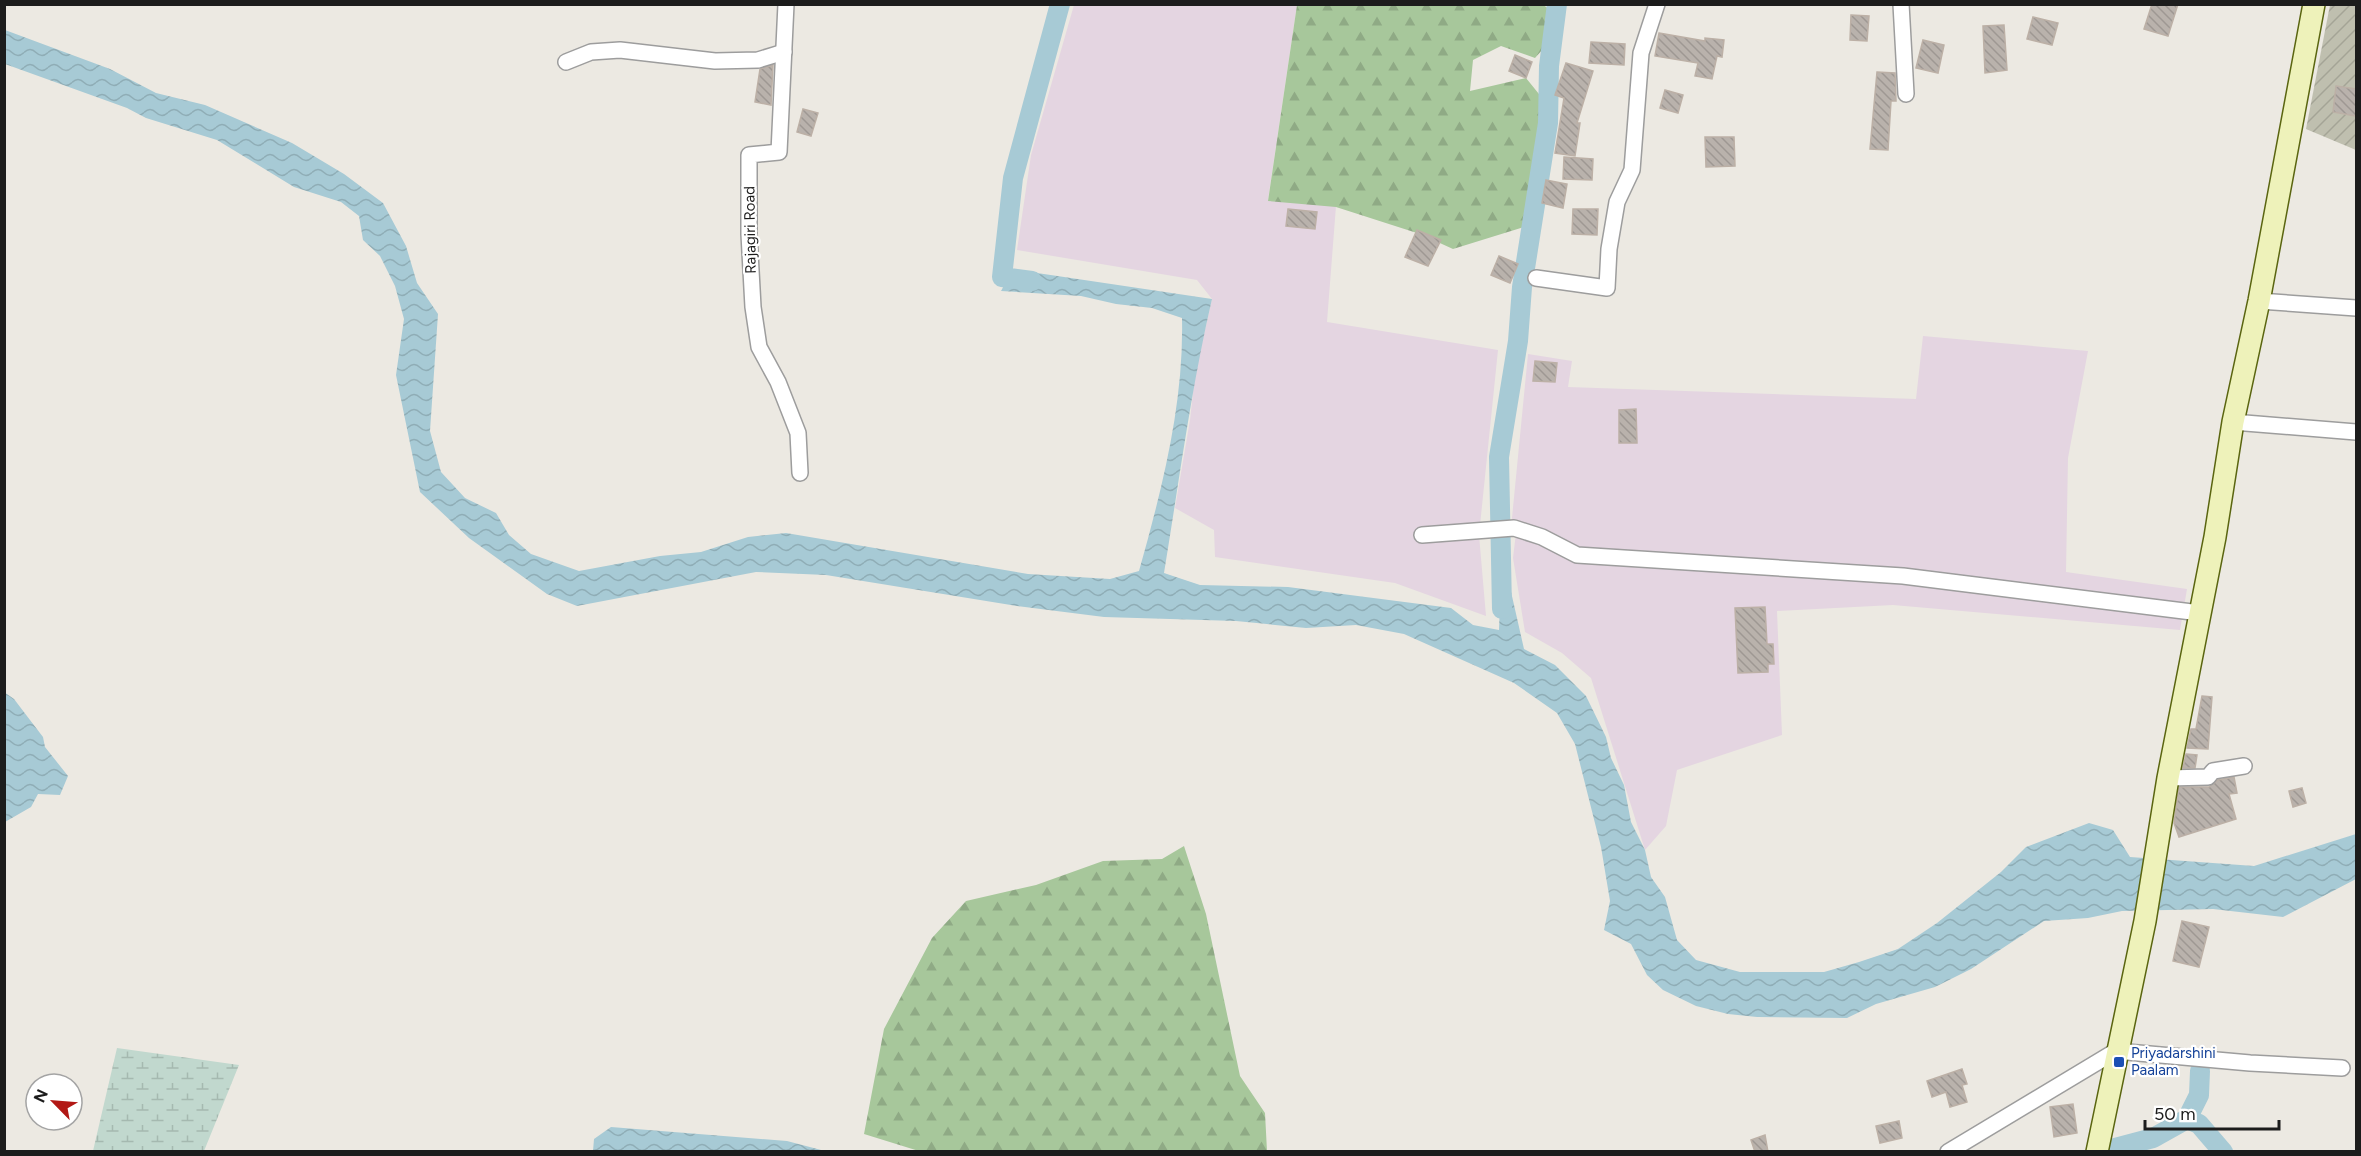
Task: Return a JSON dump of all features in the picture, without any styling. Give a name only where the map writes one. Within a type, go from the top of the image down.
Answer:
[{"type":"main road","points":[[2097,1152],[2116,1051],[2145,921],[2168,778],[2200,613],[2233,422],[2259,301],[2314,4]]},
{"type":"street","name":"Rajagiri Road","points":[[786,4],[779,152],[749,155],[749,234],[753,307],[759,347],[778,382],[798,433],[800,473]]},
{"type":"street","points":[[1536,278],[1607,288],[1609,249],[1617,202],[1632,170],[1641,53],[1656,4]]},
{"type":"street","points":[[1901,4],[1906,94]]},
{"type":"street","points":[[566,62],[591,52],[620,50],[716,61],[758,60],[784,52]]},
{"type":"street","points":[[2259,301],[2356,308]]},
{"type":"street","points":[[2233,422],[2356,432]]},
{"type":"street","points":[[1422,535],[1514,528],[1542,537],[1577,555],[1903,576],[2200,613]]},
{"type":"street","points":[[2168,778],[2208,777],[2213,771],[2244,766]]},
{"type":"street","points":[[1948,1152],[2116,1051],[2250,1063],[2342,1068]]},
{"type":"shaded area","points":[[1074,5],[1297,5],[1268,200],[1336,206],[1327,322],[1498,350],[1479,535],[1486,616],[1395,583],[1215,557],[1214,530],[1175,508],[1190,420],[1195,374],[1212,299],[1197,280],[1017,250],[1031,155]]},
{"type":"shaded area","points":[[2330,5],[2356,5],[2356,150],[2306,129]]},
{"type":"shaded area","points":[[1923,336],[2088,351],[2068,458],[2066,572],[2187,589],[2180,630],[1893,605],[1777,611],[1782,735],[1677,770],[1666,826],[1645,850],[1591,678],[1562,653],[1525,632],[1513,558],[1516,533],[1512,518],[1528,354],[1572,361],[1568,387],[1916,399]]},
{"type":"green space","points":[[1542,4],[1553,12],[1552,39],[1535,58],[1501,46],[1473,60],[1470,91],[1526,78],[1543,99],[1530,209],[1524,227],[1453,249],[1420,234],[1336,207],[1268,201],[1297,5]]},
{"type":"green space","points":[[1184,846],[1206,914],[1240,1076],[1265,1113],[1267,1151],[922,1152],[864,1134],[884,1029],[932,938],[966,901],[1036,885],[1103,861],[1162,859]]},
{"type":"green space","points":[[117,1048],[239,1065],[204,1151],[93,1151]]},
{"type":"water","points":[[5,30],[110,69],[156,93],[205,105],[292,143],[344,174],[383,203],[406,246],[417,283],[438,314],[430,431],[441,472],[465,498],[496,513],[509,535],[531,554],[579,571],[660,556],[701,552],[748,537],[786,533],[1028,574],[1110,579],[1139,571],[1170,446],[1182,350],[1182,318],[1152,308],[1116,304],[1081,296],[1001,291],[1008,278],[1017,270],[1212,299],[1192,401],[1164,573],[1200,585],[1288,587],[1451,608],[1473,625],[1499,630],[1502,552],[1524,649],[1555,665],[1586,696],[1606,737],[1611,758],[1624,785],[1631,822],[1645,850],[1651,877],[1665,897],[1677,940],[1696,960],[1740,972],[1824,972],[1898,949],[1937,923],[2001,872],[2026,847],[2089,823],[2113,830],[2130,857],[2254,866],[2356,834],[2356,879],[2283,917],[2213,909],[2122,911],[2088,918],[2044,921],[1971,969],[1935,987],[1876,1004],[1847,1018],[1757,1017],[1728,1014],[1696,1006],[1663,990],[1647,975],[1631,944],[1604,930],[1610,901],[1601,847],[1575,744],[1557,713],[1514,683],[1404,634],[1356,625],[1306,628],[1236,621],[1104,617],[1017,606],[826,575],[756,572],[577,606],[547,594],[469,538],[420,492],[396,375],[404,319],[395,286],[380,256],[363,240],[359,216],[341,202],[294,187],[217,140],[146,118],[127,108],[5,64]]},
{"type":"water","points":[[4,692],[14,699],[43,737],[45,747],[68,776],[60,795],[38,794],[31,807],[5,822]]},
{"type":"water","points":[[611,1127],[787,1141],[825,1151],[593,1151],[594,1139]]},
{"type":"building","points":[[2152,4],[2178,4],[2168,36],[2144,29]]},
{"type":"building","points":[[1851,15],[1869,16],[1867,41],[1850,40]]},
{"type":"building","points":[[2033,17],[2058,23],[2052,45],[2027,39]]},
{"type":"building","points":[[2004,25],[2007,70],[1985,73],[1983,26]]},
{"type":"building","points":[[1659,33],[1705,41],[1705,38],[1724,40],[1722,57],[1717,56],[1712,79],[1695,76],[1698,63],[1655,56]]},
{"type":"building","points":[[1923,40],[1944,45],[1938,73],[1916,68]]},
{"type":"building","points":[[1591,42],[1625,44],[1624,65],[1589,63]]},
{"type":"building","points":[[1515,55],[1532,62],[1526,78],[1509,71]]},
{"type":"building","points":[[1566,63],[1593,71],[1577,123],[1580,123],[1575,156],[1555,153],[1564,98],[1555,95]]},
{"type":"building","points":[[773,65],[771,105],[755,102],[760,69]]},
{"type":"building","points":[[1877,72],[1895,73],[1896,101],[1891,101],[1888,150],[1870,149]]},
{"type":"building","points":[[2336,86],[2356,89],[2356,116],[2333,112]]},
{"type":"building","points":[[1665,90],[1683,95],[1678,113],[1660,108]]},
{"type":"building","points":[[803,109],[818,113],[811,136],[797,132]]},
{"type":"building","points":[[1705,137],[1734,137],[1735,166],[1706,167]]},
{"type":"building","points":[[1564,157],[1593,159],[1592,180],[1563,179]]},
{"type":"building","points":[[1546,180],[1567,184],[1563,208],[1542,203]]},
{"type":"building","points":[[1288,209],[1317,212],[1315,229],[1286,226]]},
{"type":"building","points":[[1573,209],[1598,209],[1597,235],[1572,234]]},
{"type":"building","points":[[1417,230],[1441,240],[1428,266],[1405,257]]},
{"type":"building","points":[[1499,256],[1518,264],[1510,283],[1491,275]]},
{"type":"building","points":[[1535,361],[1557,363],[1555,382],[1533,381]]},
{"type":"building","points":[[1636,409],[1637,443],[1619,443],[1619,410]]},
{"type":"building","points":[[1765,607],[1767,644],[1773,644],[1774,664],[1768,664],[1768,672],[1738,673],[1735,608]]},
{"type":"building","points":[[2202,696],[2212,697],[2208,749],[2187,748],[2191,729],[2196,729]]},
{"type":"building","points":[[2186,754],[2197,755],[2195,768],[2183,768]]},
{"type":"building","points":[[2234,777],[2237,793],[2229,794],[2236,819],[2179,837],[2174,823],[2179,787],[2209,787],[2218,780]]},
{"type":"building","points":[[2302,788],[2306,803],[2293,807],[2289,791]]},
{"type":"building","points":[[2182,921],[2209,927],[2199,967],[2173,961]]},
{"type":"building","points":[[1962,1069],[1967,1084],[1962,1085],[1967,1102],[1950,1107],[1946,1092],[1932,1097],[1927,1081]]},
{"type":"building","points":[[2073,1104],[2077,1133],[2054,1137],[2050,1107]]},
{"type":"building","points":[[1899,1121],[1902,1138],[1880,1143],[1876,1126]]},
{"type":"building","points":[[1765,1135],[1768,1152],[1755,1152],[1751,1140]]},
{"type":"waterway","points":[[1032,281],[1002,277],[1013,178],[1060,4]]},
{"type":"waterway","points":[[1502,609],[1499,457],[1518,341],[1522,287],[1548,123],[1549,66],[1557,4]]},
{"type":"waterway","points":[[2187,1119],[2199,1095],[2200,1071]]},
{"type":"waterway","points":[[2100,1152],[2153,1138],[2187,1119],[2199,1124],[2223,1152]]},
{"type":"place","name":"Priyadarshini Paalam","points":[[2119,1062]]}]
